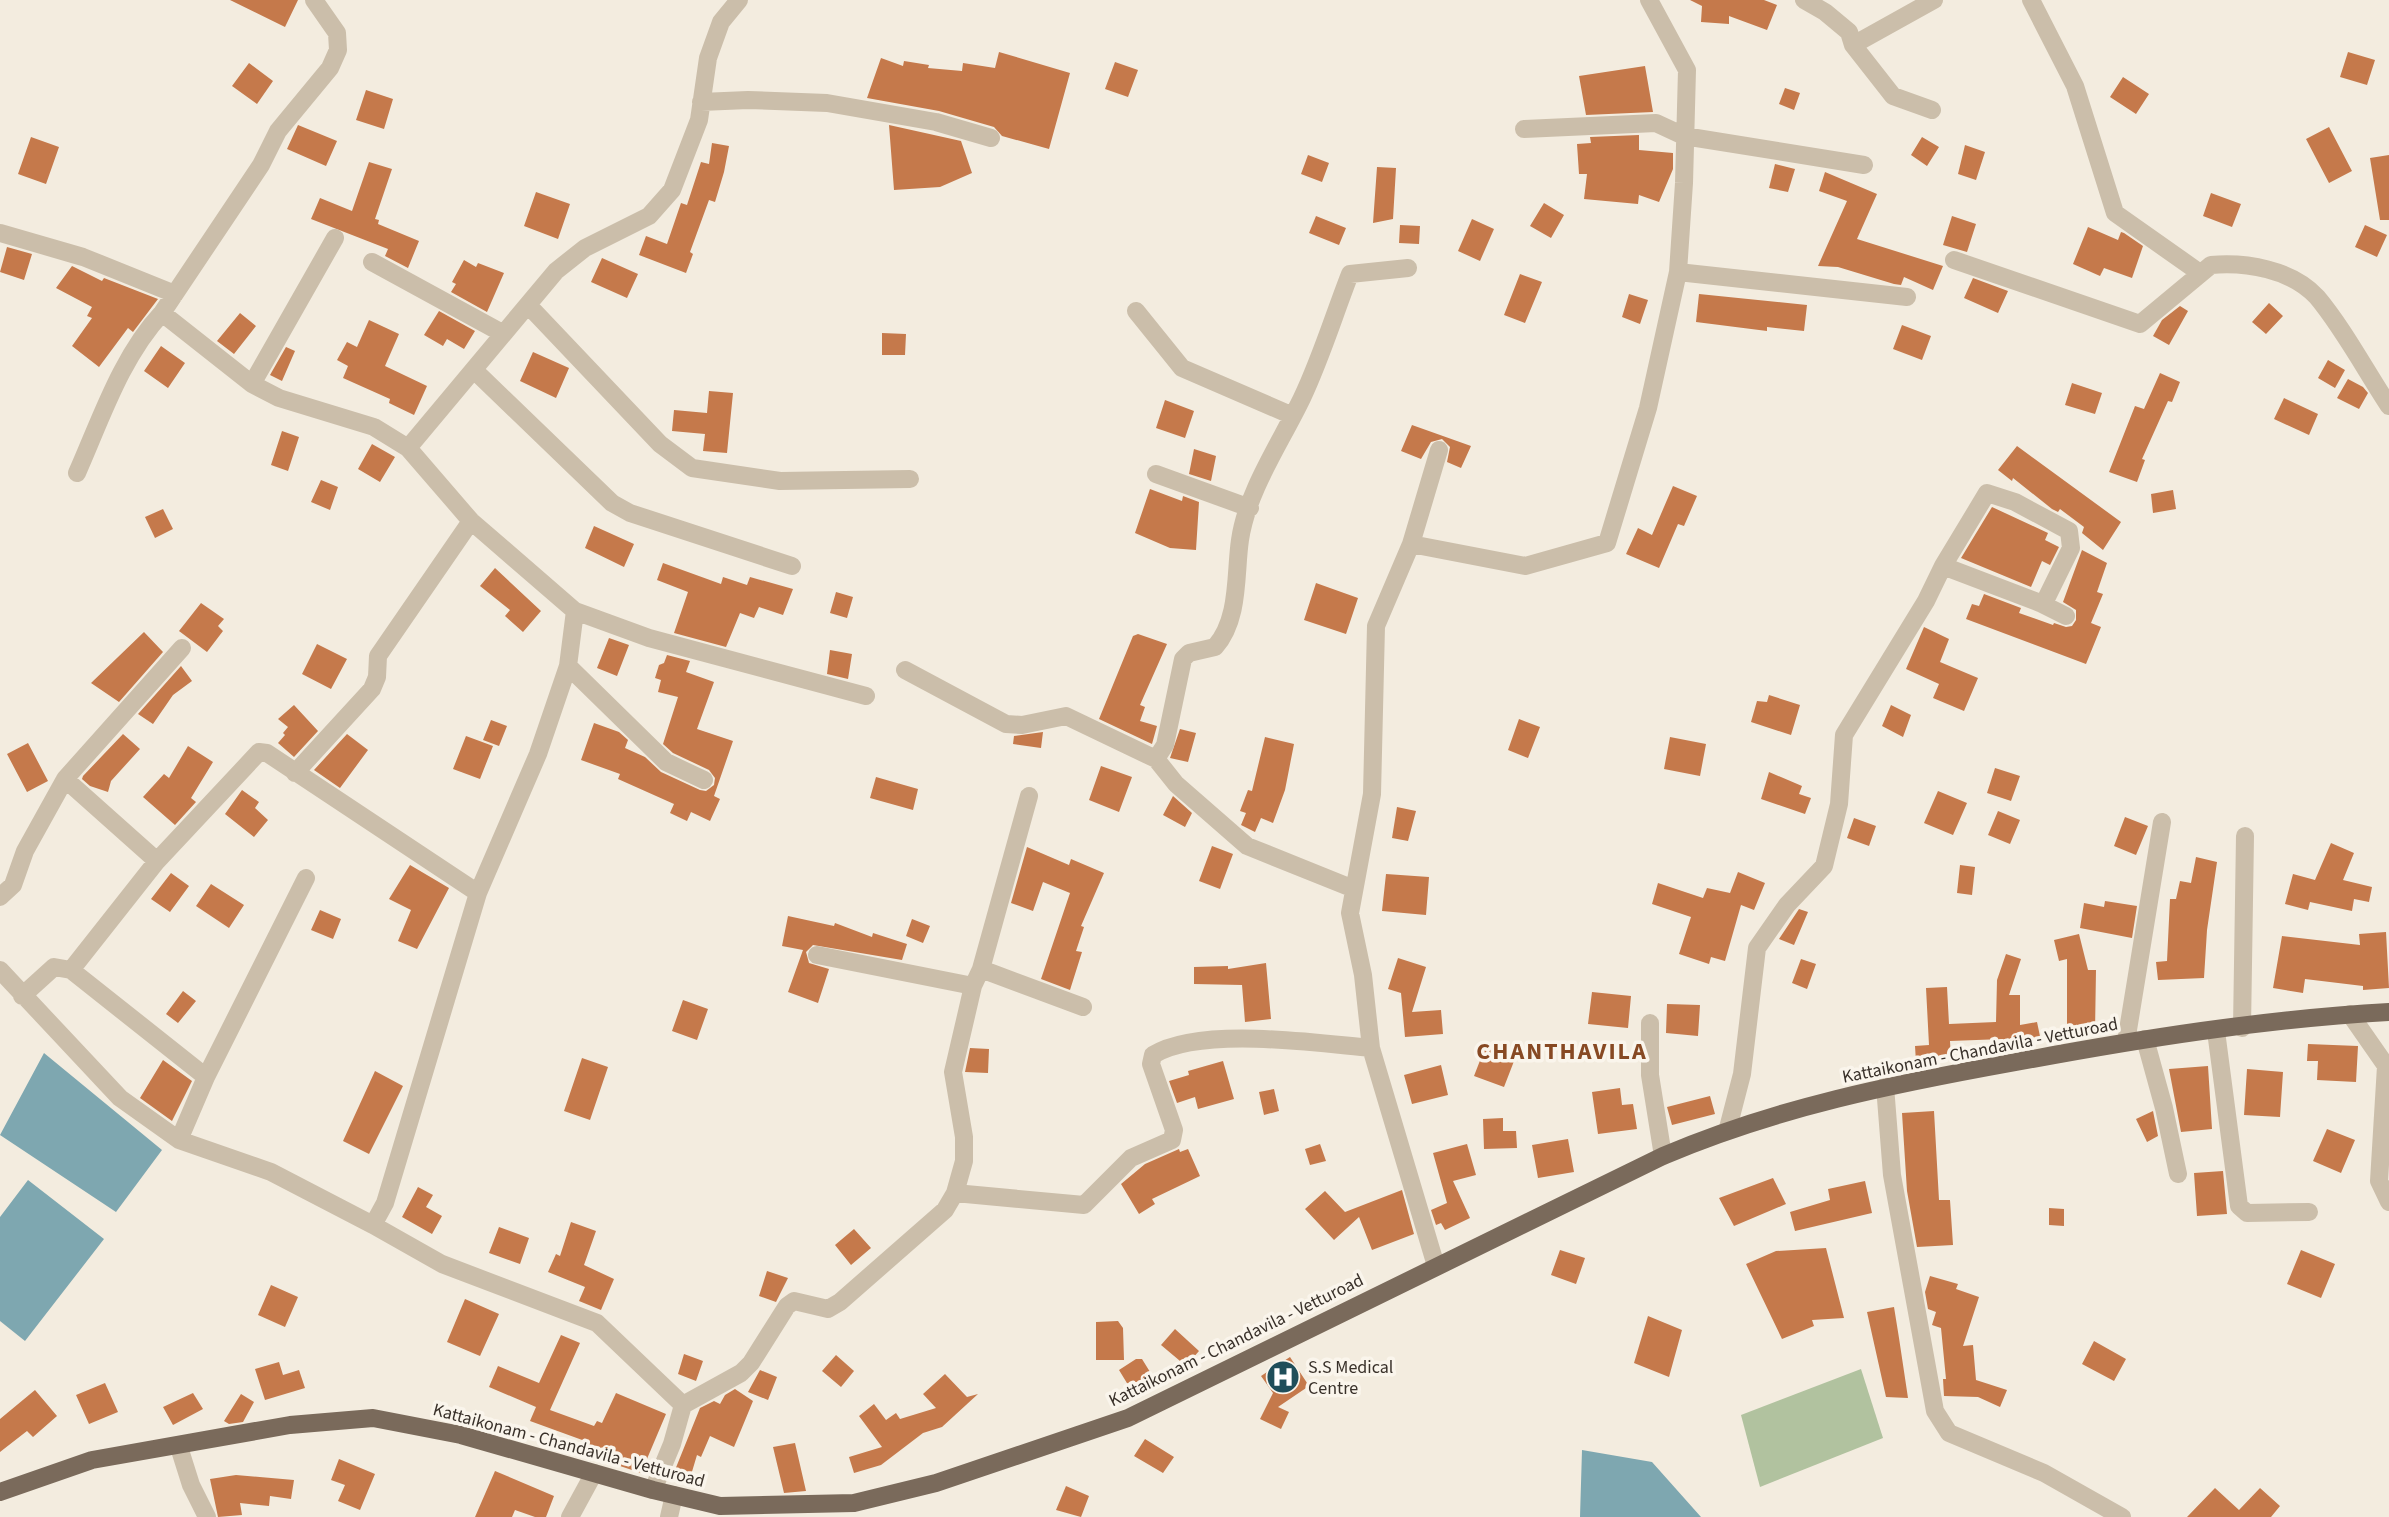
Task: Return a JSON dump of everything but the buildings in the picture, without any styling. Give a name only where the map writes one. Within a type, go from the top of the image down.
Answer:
[{"type":"main road","name":"Kattaikonam - Chandavila - Vetturoad","points":[[0,1492],[93,1461],[290,1425],[373,1418],[461,1435],[724,1511],[854,1503],[948,1479],[1128,1418],[1663,1156],[1728,1128],[1885,1086],[2126,1042],[2350,1014],[2389,1012]]},
{"type":"street","points":[[77,473],[124,367],[146,329],[162,313],[261,165],[278,131],[330,68],[338,50],[337,33],[314,0]]},
{"type":"street","points":[[408,447],[556,271],[584,248],[649,216],[672,190],[699,120],[708,58],[721,22],[739,0]]},
{"type":"street","points":[[1411,544],[1525,566],[1607,543],[1648,408],[1678,272],[1687,70],[1649,0]]},
{"type":"street","points":[[1804,0],[1824,6],[1849,32],[1853,45],[1894,96],[1932,110]]},
{"type":"street","points":[[1853,45],[1934,0]]},
{"type":"street","points":[[2031,0],[2076,86],[2115,213],[2200,273]]},
{"type":"street","points":[[701,102],[748,100],[827,103],[936,122],[991,138]]},
{"type":"street","points":[[1524,129],[1656,124],[1684,136],[1864,165]]},
{"type":"street","points":[[0,233],[82,257],[175,294]]},
{"type":"street","points":[[252,384],[335,237]]},
{"type":"street","points":[[1954,260],[2140,324],[2211,265],[2253,265],[2284,276],[2315,296],[2389,406]]},
{"type":"street","points":[[372,262],[502,333]]},
{"type":"street","points":[[1156,759],[1165,745],[1183,659],[1189,653],[1215,647],[1225,631],[1239,575],[1240,538],[1250,509],[1293,416],[1350,274],[1408,268]]},
{"type":"street","points":[[1678,272],[1908,297]]},
{"type":"street","points":[[528,305],[660,444],[692,468],[780,481],[910,478]]},
{"type":"street","points":[[1136,311],[1182,368],[1293,416]]},
{"type":"street","points":[[162,313],[252,384],[279,398],[374,427],[408,447],[471,521],[575,611],[649,638],[866,696]]},
{"type":"street","points":[[474,370],[612,503],[630,513],[792,566]]},
{"type":"street","points":[[1436,1266],[1371,1048],[1363,975],[1350,913],[1372,794],[1376,626],[1411,544],[1439,450]]},
{"type":"street","points":[[1156,474],[1250,509]]},
{"type":"street","points":[[1728,1128],[1742,1074],[1757,948],[1787,905],[1824,866],[1839,804],[1844,735],[1926,601],[1943,566],[1987,493],[2015,502],[2069,531],[2071,548],[2045,601],[2040,603]]},
{"type":"street","points":[[295,773],[372,689],[377,677],[377,656],[471,521]]},
{"type":"street","points":[[1943,566],[2040,603],[2066,617]]},
{"type":"street","points":[[373,1225],[385,1203],[478,893],[538,754],[568,666],[575,611]]},
{"type":"street","points":[[0,897],[13,885],[25,851],[65,779],[181,648]]},
{"type":"street","points":[[568,666],[666,762],[704,780]]},
{"type":"street","points":[[905,670],[1006,724],[1022,725],[1066,716],[1156,759],[1175,784],[1247,846],[1354,889]]},
{"type":"street","points":[[71,970],[156,861],[259,752],[267,753],[478,893]]},
{"type":"street","points":[[65,779],[156,861]]},
{"type":"street","points":[[653,1490],[672,1444],[683,1405],[741,1373],[751,1363],[787,1306],[794,1301],[828,1308],[840,1302],[945,1210],[955,1193],[964,1161],[964,1137],[953,1073],[973,986],[981,969],[1029,796]]},
{"type":"street","points":[[2126,1042],[2162,822]]},
{"type":"street","points":[[2242,1028],[2245,836]]},
{"type":"street","points":[[179,1139],[206,1077],[306,878]]},
{"type":"street","points":[[817,956],[973,986]]},
{"type":"street","points":[[22,996],[54,967],[71,970],[206,1077]]},
{"type":"street","points":[[981,969],[1083,1007]]},
{"type":"street","points":[[0,970],[120,1098],[179,1139],[271,1172],[442,1264],[597,1323],[683,1405]]},
{"type":"street","points":[[2350,1014],[2388,1068],[2379,1181],[2389,1202]]},
{"type":"street","points":[[1650,1023],[1650,1075],[1663,1156]]},
{"type":"street","points":[[2216,1031],[2239,1206],[2247,1213],[2309,1212]]},
{"type":"street","points":[[955,1193],[1084,1205],[1132,1158],[1172,1140],[1174,1130],[1151,1064],[1153,1055],[1168,1046],[1265,1039],[1371,1048]]},
{"type":"street","points":[[2145,1039],[2178,1174]]},
{"type":"street","points":[[1885,1086],[1892,1175],[1936,1411],[1949,1433],[2044,1473],[2122,1517]]},
{"type":"street","points":[[178,1447],[206,1517]]},
{"type":"street","points":[[570,1517],[594,1473]]},
{"type":"street","points":[[669,1517],[674,1495]]},
{"type":"green space","points":[[1861,1369],[1883,1438],[1760,1487],[1741,1415]]},
{"type":"water","points":[[44,1053],[162,1150],[116,1212],[0,1135]]},
{"type":"water","points":[[28,1180],[104,1239],[25,1341],[0,1321],[0,1217]]},
{"type":"water","points":[[1582,1450],[1652,1462],[1701,1517],[1580,1517]]},
{"type":"place","name":"S.S Medical Centre","points":[[1283,1377]]},
{"type":"district","name":"CHANTHAVILA","points":[[1562,1051]]}]
